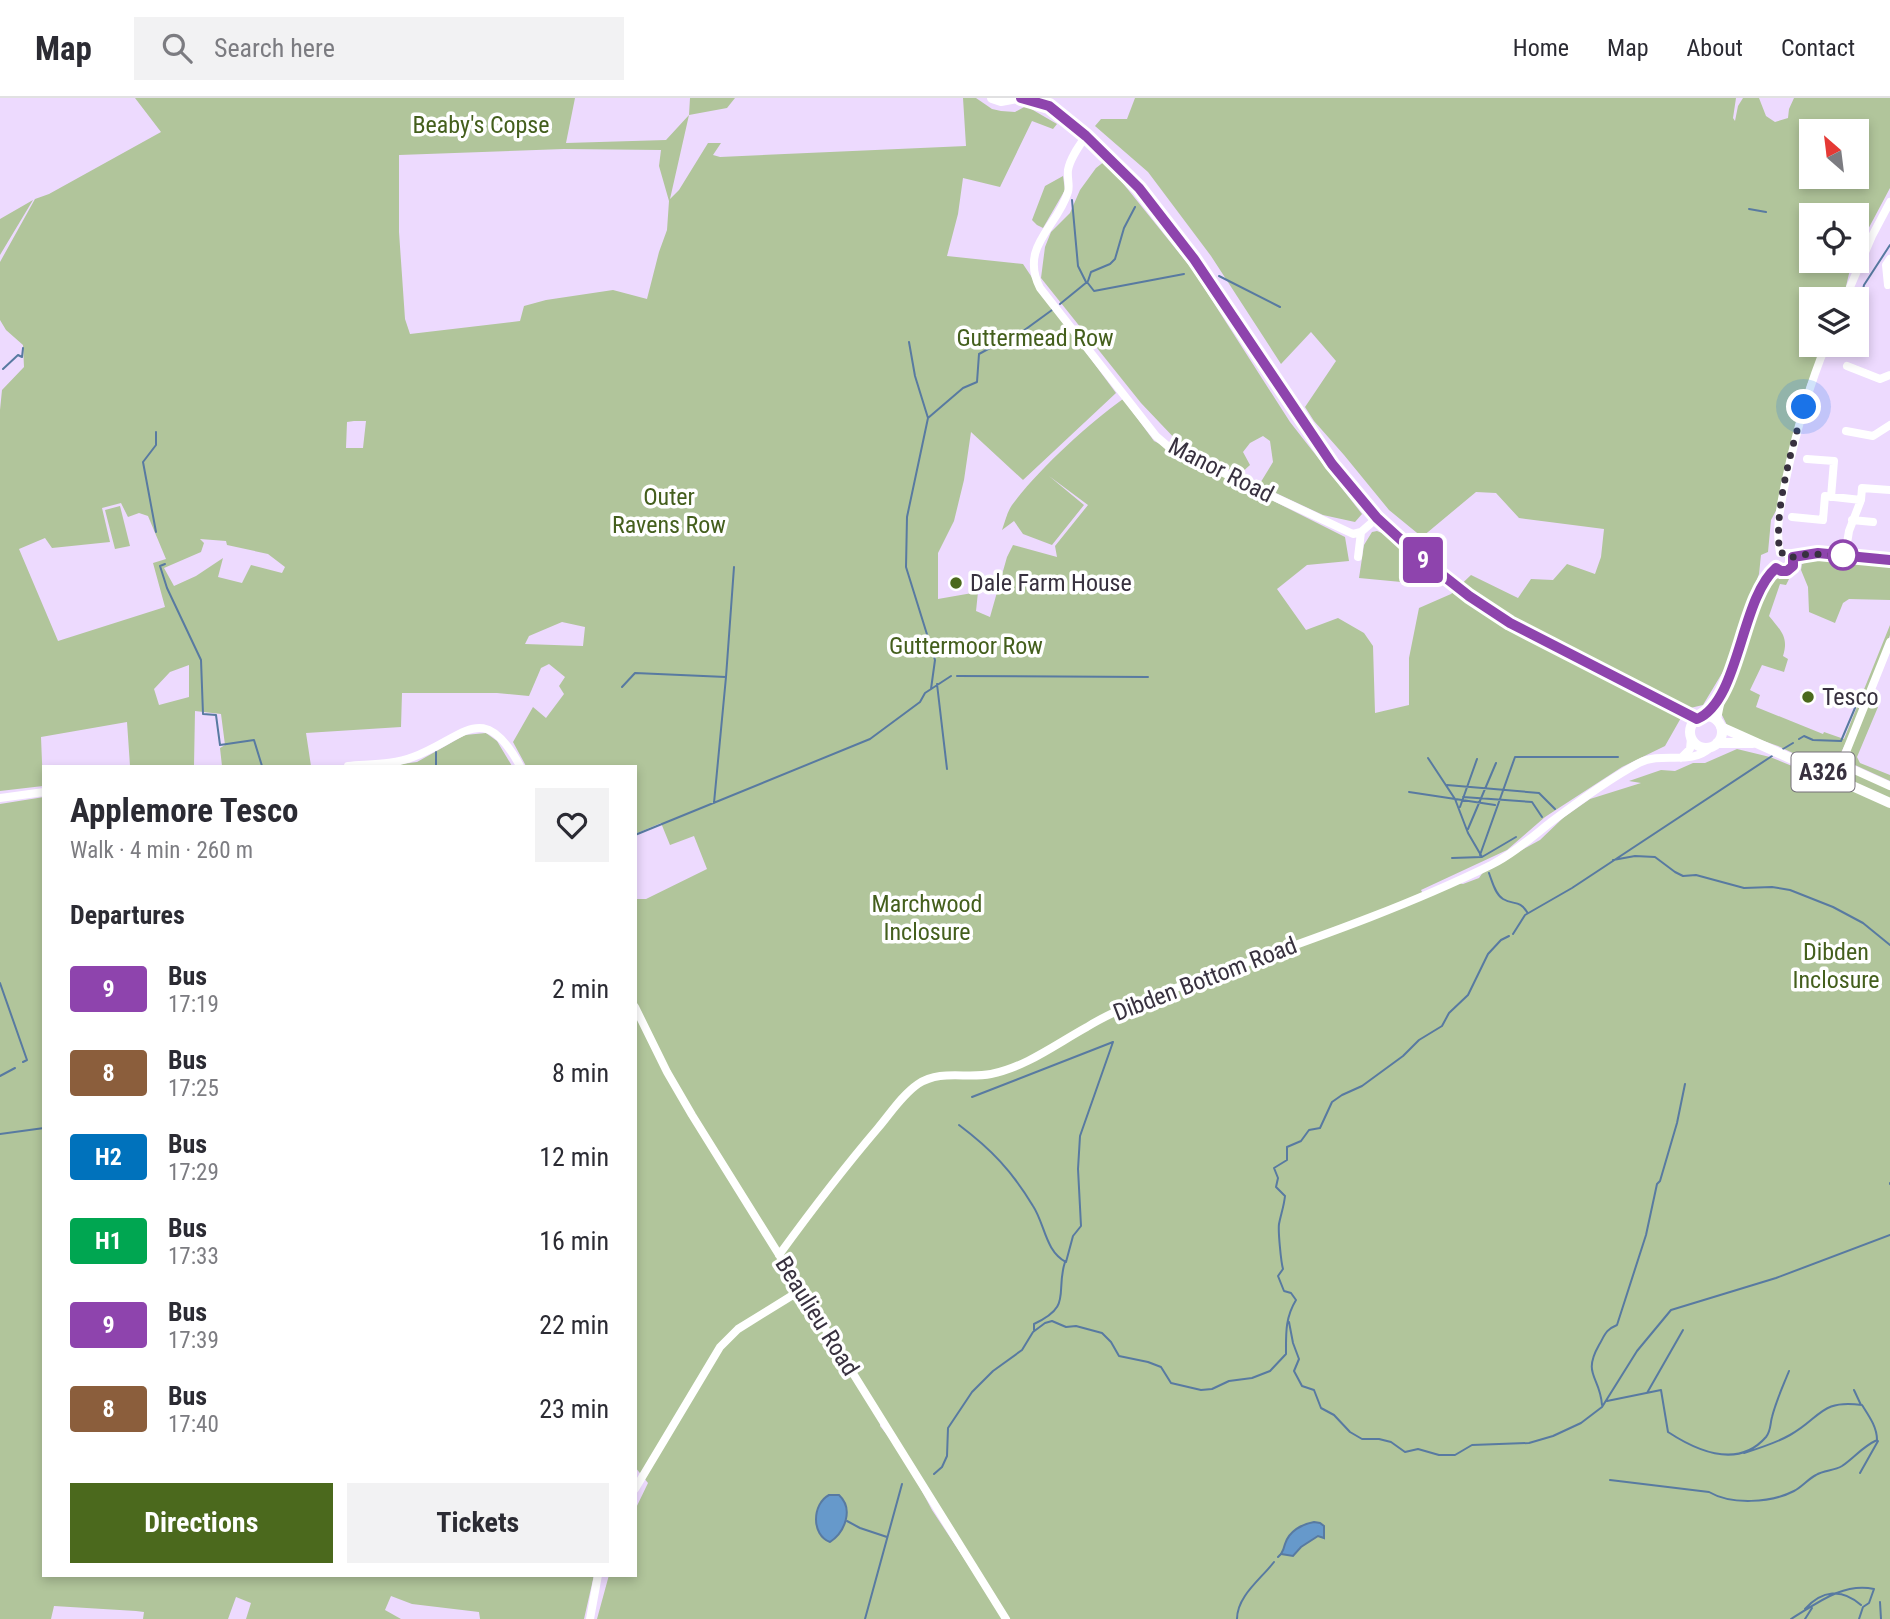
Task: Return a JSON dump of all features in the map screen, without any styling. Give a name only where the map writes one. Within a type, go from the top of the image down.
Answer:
[{"type":"main road","points":[[992,98],[1001,101],[1019,98],[1046,102],[1086,136],[1139,188],[1194,259],[1332,464],[1377,518],[1422,559],[1469,596],[1510,623],[1645,691],[1670,707],[1719,724],[1721,736],[1713,746],[1697,745],[1670,707]]},
{"type":"main road","points":[[1691,736],[1692,726],[1701,718]]},
{"type":"main road","name":"A326","points":[[1719,724],[1890,803]]},
{"type":"main road","name":"A326","points":[[1713,746],[1756,743]]},
{"type":"street","name":"Manor Road","points":[[1086,136],[1073,156],[1068,170],[1069,190],[1065,200],[1036,248],[1033,275],[1040,288],[1156,436],[1170,448],[1353,534],[1361,533]]},
{"type":"street","points":[[1850,287],[1890,202]]},
{"type":"street","points":[[1888,285],[1886,265],[1890,259]]},
{"type":"street","points":[[1780,553],[1789,553],[1793,557],[1794,563],[1790,570],[1781,571],[1776,568],[1774,561],[1780,553],[1777,536],[1780,510],[1796,432],[1822,357]]},
{"type":"street","points":[[1847,366],[1881,379],[1890,375]]},
{"type":"street","points":[[1846,431],[1873,436],[1890,425]]},
{"type":"street","points":[[1792,517],[1823,520],[1834,461],[1807,458]]},
{"type":"street","points":[[1845,556],[1862,488],[1890,490]]},
{"type":"street","points":[[1828,496],[1861,500]]},
{"type":"street","points":[[1358,557],[1361,533],[1377,518]]},
{"type":"street","points":[[1852,520],[1873,522]]},
{"type":"street","points":[[1793,557],[1818,553],[1890,560]]},
{"type":"street","points":[[1719,724],[1721,695],[1762,584],[1776,568]]},
{"type":"street","points":[[1890,642],[1844,757],[1848,767],[1890,786]]},
{"type":"street","points":[[1701,718],[1721,695]]},
{"type":"street","points":[[355,765],[413,757],[453,735],[474,728],[491,731],[500,736],[519,765]]},
{"type":"street","points":[[1681,758],[1688,752],[1691,736]]},
{"type":"street","name":"Dibden Bottom Road","points":[[779,1255],[866,1142],[913,1089],[929,1078],[945,1074],[982,1075],[1008,1069],[1040,1055],[1091,1024],[1130,1005],[1387,910],[1493,864],[1582,800],[1640,763],[1654,759],[1692,758],[1702,755],[1713,746]]},
{"type":"street","points":[[0,797],[42,792]]},
{"type":"street","name":"Beaulieu Road","points":[[637,1011],[692,1115],[1006,1619]]},
{"type":"street","points":[[637,1486],[720,1347],[738,1329],[801,1290]]},
{"type":"street","points":[[590,1619],[598,1577]]},
{"type":"green space","points":[[135,98],[575,98],[566,143],[666,140],[689,115],[670,199],[679,190],[708,143],[721,143],[713,155],[720,157],[966,146],[963,98],[976,98],[992,109],[1001,111],[1015,112],[1026,106],[1057,124],[1053,129],[1032,121],[1000,187],[963,178],[958,214],[947,256],[1023,264],[1116,393],[1023,480],[971,432],[964,480],[954,521],[938,553],[938,599],[978,592],[976,611],[990,617],[1013,545],[1057,557],[1055,546],[1088,505],[1049,476],[1084,505],[1052,545],[1023,534],[1014,521],[1002,530],[1007,514],[1023,491],[1049,463],[1079,434],[1123,399],[1154,441],[1345,537],[1349,561],[1307,565],[1277,589],[1306,630],[1338,618],[1364,633],[1373,646],[1375,713],[1409,705],[1409,658],[1419,608],[1451,594],[1471,575],[1518,598],[1531,579],[1553,580],[1567,564],[1595,574],[1601,557],[1604,529],[1519,518],[1496,493],[1476,492],[1422,537],[1389,510],[1305,407],[1336,361],[1311,332],[1281,364],[1211,256],[1148,172],[1095,126],[1101,119],[1127,119],[1135,98],[1736,98],[1733,118],[1735,121],[1743,98],[1759,98],[1766,116],[1775,122],[1788,118],[1794,98],[1890,98],[1890,188],[1869,227],[1869,203],[1799,203],[1799,273],[1849,273],[1846,287],[1799,287],[1799,357],[1819,357],[1807,385],[1778,507],[1771,520],[1768,552],[1761,555],[1759,574],[1724,670],[1703,705],[1686,709],[1665,746],[1622,767],[1545,817],[1507,850],[1421,890],[1424,896],[1479,878],[1484,871],[1540,840],[1563,818],[1590,799],[1641,783],[1629,781],[1661,770],[1675,771],[1693,763],[1705,763],[1737,749],[1770,757],[1890,806],[1890,1619],[1009,1619],[881,1414],[880,1426],[902,1454],[932,1510],[1004,1619],[597,1619],[608,1577],[637,1577],[637,1506],[648,1483],[637,1469],[637,899],[646,899],[707,869],[694,836],[670,845],[661,823],[637,833],[637,765],[525,765],[513,742],[533,707],[546,718],[564,694],[559,686],[565,677],[549,664],[541,668],[529,696],[497,693],[402,693],[401,727],[306,733],[311,765],[222,765],[220,748],[225,745],[221,714],[195,711],[194,765],[130,765],[127,722],[41,737],[42,786],[0,791],[0,410],[2,390],[24,367],[23,345],[6,330],[0,320],[0,262],[35,199],[49,194],[161,132]],"holes":[[[564,149],[661,150],[659,166],[669,201],[667,230],[647,299],[613,290],[524,306],[520,321],[410,334],[405,319],[399,232],[399,155]],[[366,421],[363,448],[346,448],[347,422]],[[121,503],[128,517],[139,513],[148,516],[166,559],[153,563],[165,607],[58,641],[19,549],[45,538],[52,548],[110,542],[102,508]],[[200,539],[226,541],[227,545],[268,554],[285,567],[282,573],[251,565],[242,583],[218,577],[223,558],[196,576],[174,586],[164,568],[201,552],[204,543]],[[562,622],[585,627],[583,646],[525,644],[529,636]],[[189,665],[189,697],[159,705],[154,689],[170,672]]]},
{"type":"green space","points":[[690,98],[735,98],[727,108],[689,115]]},
{"type":"green space","points":[[1105,161],[1192,269],[1290,422],[1362,514],[1355,522],[1323,515],[1259,485],[1273,462],[1270,441],[1263,436],[1250,443],[1243,452],[1250,465],[1239,475],[1179,443],[1141,403],[1041,278],[1045,247],[1051,232],[1070,213],[1080,190],[1096,168]]},
{"type":"green space","points":[[1063,176],[1065,190],[1043,228],[1032,220],[1045,186]]},
{"type":"green space","points":[[33,200],[0,255],[0,219]]},
{"type":"green space","points":[[120,506],[130,546],[115,549],[105,510]]},
{"type":"green space","points":[[1372,532],[1387,535],[1440,579],[1433,585],[1359,578],[1364,545]]},
{"type":"green space","points":[[1812,559],[1863,561],[1890,568],[1890,600],[1849,599],[1843,603],[1835,623],[1809,612],[1808,587],[1801,570],[1802,564]]},
{"type":"green space","points":[[1774,579],[1789,579],[1786,585],[1780,584],[1769,616],[1783,634],[1783,656],[1788,659],[1784,672],[1762,665],[1750,690],[1760,695],[1756,707],[1823,734],[1824,732],[1844,739],[1890,625],[1890,635],[1862,708],[1840,755],[1843,765],[1890,789],[1890,799],[1727,725],[1721,713],[1724,697],[1763,590]]},
{"type":"green space","points":[[1869,701],[1878,707],[1857,757],[1860,763],[1890,775],[1890,781],[1855,765],[1848,752]]},
{"type":"green space","points":[[486,733],[497,741],[511,765],[394,765],[417,762],[465,735]]},
{"type":"green space","points":[[42,797],[42,1577],[594,1577],[584,1619],[480,1619],[479,1612],[412,1604],[391,1596],[385,1610],[401,1619],[246,1619],[251,1603],[236,1597],[228,1619],[143,1619],[144,1612],[54,1606],[51,1619],[0,1619],[0,804]]},
{"type":"water","points":[[829,1495],[839,1495],[844,1501],[847,1513],[840,1532],[830,1542],[819,1533],[816,1519],[819,1505]]},
{"type":"water","points":[[1314,1522],[1324,1526],[1324,1538],[1318,1536],[1293,1556],[1281,1554],[1293,1532]]},
{"type":"waterway","points":[[1072,200],[1078,266],[1086,282]]},
{"type":"waterway","points":[[1088,281],[1091,272],[1115,259],[1124,228],[1135,207]]},
{"type":"waterway","points":[[1749,209],[1766,212]]},
{"type":"waterway","points":[[1864,287],[1890,245]]},
{"type":"waterway","points":[[1060,304],[1087,282],[1094,291],[1184,274]]},
{"type":"waterway","points":[[1219,276],[1280,307]]},
{"type":"waterway","points":[[931,689],[935,660],[906,567],[907,517],[928,418],[963,388],[977,382],[979,354],[1004,345],[1052,310]]},
{"type":"waterway","points":[[909,342],[915,376],[928,418]]},
{"type":"waterway","points":[[3,369],[18,355],[22,357],[23,348]]},
{"type":"waterway","points":[[156,432],[156,445],[143,462],[156,532]]},
{"type":"waterway","points":[[165,564],[160,566],[167,588],[201,660],[203,714],[216,715],[220,745],[254,740],[262,765]]},
{"type":"waterway","points":[[726,677],[734,567]]},
{"type":"waterway","points":[[622,687],[635,673],[726,677],[714,803]]},
{"type":"waterway","points":[[637,834],[870,739],[920,702],[925,693],[951,676]]},
{"type":"waterway","points":[[957,676],[1148,677]]},
{"type":"waterway","points":[[937,684],[947,769]]},
{"type":"waterway","points":[[1799,739],[1804,736],[1813,740],[1841,741],[1855,708]]},
{"type":"waterway","points":[[1783,749],[1793,743]]},
{"type":"waterway","points":[[436,752],[436,765]]},
{"type":"waterway","points":[[1513,934],[1525,915],[1572,888],[1772,756]]},
{"type":"waterway","points":[[1480,855],[1515,757],[1618,757]]},
{"type":"waterway","points":[[1428,758],[1455,799],[1468,833],[1482,857],[1516,837]]},
{"type":"waterway","points":[[1460,807],[1477,759]]},
{"type":"waterway","points":[[1468,829],[1496,763]]},
{"type":"waterway","points":[[1447,785],[1539,793],[1555,809]]},
{"type":"waterway","points":[[1409,792],[1495,805]]},
{"type":"waterway","points":[[1463,797],[1532,802],[1542,817]]},
{"type":"waterway","points":[[1613,860],[1635,856],[1655,857],[1683,876],[1696,875],[1744,888],[1772,887],[1790,890],[1833,907],[1863,923],[1890,945]]},
{"type":"waterway","points":[[1452,858],[1482,857]]},
{"type":"waterway","points":[[1489,873],[1500,897],[1522,906],[1527,912]]},
{"type":"waterway","points":[[934,1474],[942,1467],[947,1456],[948,1428],[972,1392],[993,1371],[1022,1350],[1033,1332],[1045,1323],[1052,1321],[1066,1327],[1076,1326],[1102,1333],[1119,1356],[1161,1367],[1171,1383],[1201,1390],[1270,1371],[1286,1354],[1288,1320],[1296,1300],[1291,1293],[1284,1291],[1278,1276],[1283,1269],[1279,1228],[1285,1196],[1276,1187],[1278,1178],[1274,1168],[1287,1160],[1287,1147],[1301,1141],[1309,1130],[1320,1128],[1332,1102],[1362,1086],[1403,1056],[1419,1040],[1442,1026],[1449,1013],[1468,995],[1488,954],[1501,940],[1509,936]]},
{"type":"waterway","points":[[0,983],[27,1060],[23,1062]]},
{"type":"waterway","points":[[959,1125],[1009,1171],[1037,1213],[1049,1244],[1066,1262],[1073,1236],[1081,1226],[1078,1169],[1080,1136],[1113,1042],[972,1097]]},
{"type":"waterway","points":[[0,1076],[15,1068]]},
{"type":"waterway","points":[[1602,1405],[1592,1370],[1594,1355],[1606,1333],[1617,1325],[1646,1235],[1657,1184],[1677,1123],[1685,1084]]},
{"type":"waterway","points":[[0,1134],[42,1128]]},
{"type":"waterway","points":[[1289,1322],[1299,1359],[1294,1371],[1302,1386],[1314,1390],[1321,1408],[1334,1415],[1350,1432],[1362,1439],[1391,1442],[1405,1452],[1418,1449],[1439,1455],[1455,1455],[1472,1445],[1529,1443],[1581,1423],[1602,1407],[1637,1351],[1671,1310],[1776,1278],[1890,1235]]},
{"type":"waterway","points":[[1034,1330],[1034,1324],[1054,1311],[1058,1305],[1065,1262]]},
{"type":"waterway","points":[[1647,1393],[1683,1330]]},
{"type":"waterway","points":[[1607,1401],[1661,1390],[1668,1432],[1717,1454],[1743,1452],[1755,1447],[1770,1430],[1789,1371]]},
{"type":"waterway","points":[[1854,1390],[1861,1405]]},
{"type":"waterway","points":[[1610,1480],[1709,1492],[1739,1501],[1763,1500],[1785,1495],[1819,1473],[1842,1466],[1877,1440],[1877,1435],[1862,1405],[1837,1405],[1822,1411],[1785,1438],[1744,1453]]},
{"type":"waterway","points":[[1860,1473],[1878,1441]]},
{"type":"waterway","points":[[865,1619],[902,1484]]},
{"type":"waterway","points":[[847,1521],[887,1537]]},
{"type":"waterway","points":[[1278,1557],[1281,1554]]},
{"type":"waterway","points":[[1237,1619],[1245,1595],[1274,1562]]},
{"type":"waterway","points":[[1791,1619],[1841,1591],[1874,1589],[1859,1619]]},
{"type":"waterway","points":[[1805,1609],[1818,1598],[1832,1594],[1847,1596],[1861,1605]]},
{"type":"waterway","points":[[1880,1602],[1881,1619]]},
{"type":"waterway","points":[[1805,1619],[1812,1608]]},
{"type":"bus line","name":"9","points":[[1021,98],[1049,106],[1086,136],[1139,188],[1194,259],[1332,464],[1377,518],[1422,559],[1469,596],[1521,630],[1697,719],[1704,717],[1721,695],[1762,584],[1776,568],[1781,571],[1790,570],[1794,563],[1793,557],[1818,553],[1890,560]]},
{"type":"place","name":"Dale Farm House","points":[[956,583]]},
{"type":"place","name":"Tesco","points":[[1808,697]]},
{"type":"route","points":[[1804,407],[1796,432],[1780,510],[1777,536],[1780,553],[1789,553],[1793,557],[1818,553],[1843,555]]},
{"type":"park label","name":"Beaby's Copse","points":[[481,125]]},
{"type":"park label","name":"Guttermead Row","points":[[1035,338]]},
{"type":"park label","name":"Outer Ravens Row","points":[[669,511]]},
{"type":"park label","name":"Guttermoor Row","points":[[966,646]]},
{"type":"park label","name":"Marchwood Inclosure","points":[[927,918]]},
{"type":"park label","name":"Dibden Inclosure","points":[[1836,966]]}]
